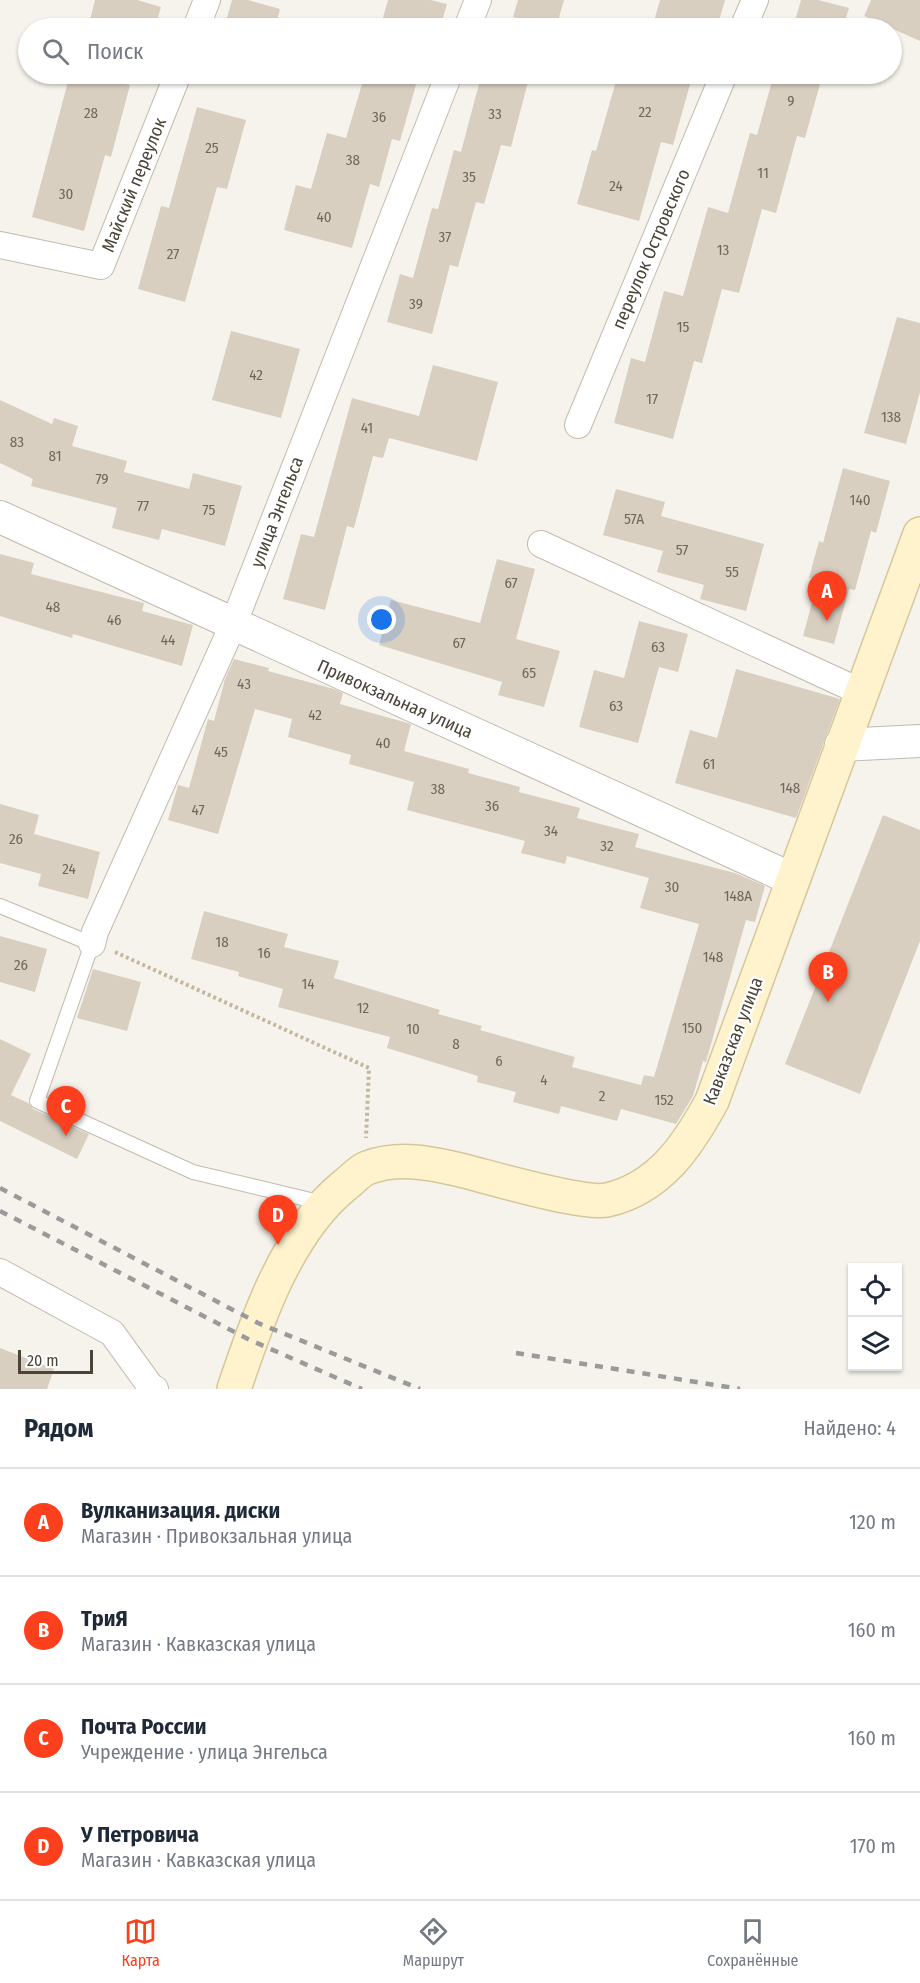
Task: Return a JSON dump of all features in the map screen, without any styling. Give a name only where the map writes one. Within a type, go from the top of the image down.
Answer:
[{"type":"main road","name":"Кавказская улица","points":[[234,1389],[267,1299],[323,1203],[365,1169],[400,1160],[438,1165],[576,1197],[605,1200],[640,1188],[672,1162],[692,1138],[712,1101],[920,534]]},
{"type":"street","points":[[200,18],[207,0]]},
{"type":"street","points":[[471,18],[478,0]]},
{"type":"street","points":[[747,18],[755,0]]},
{"type":"street","name":"Майский переулок","points":[[0,245],[101,266],[174,84]]},
{"type":"street","name":"улица Энгельса","points":[[92,944],[94,932],[233,625],[445,84]]},
{"type":"street","name":"переулок Островского","points":[[578,425],[720,84]]},
{"type":"street","name":"Привокзальная улица","points":[[0,517],[792,879]]},
{"type":"street","points":[[541,544],[861,692]]},
{"type":"street","points":[[842,745],[920,741]]},
{"type":"street","points":[[0,1272],[112,1334],[151,1387],[155,1389]]},
{"type":"lane","points":[[0,906],[92,944],[37,1101],[192,1172],[323,1203]]},
{"type":"path","points":[[92,944],[369,1068],[365,1169]]},
{"type":"building","points":[[95,0],[137,0],[161,7],[158,18],[90,18]]},
{"type":"building","points":[[232,0],[248,0],[280,9],[278,18],[227,18]]},
{"type":"building","points":[[388,0],[431,0],[447,4],[443,18],[383,18]]},
{"type":"building","points":[[518,0],[564,0],[559,18],[513,17]]},
{"type":"building","points":[[660,0],[725,0],[720,18],[655,18]]},
{"type":"building","points":[[801,0],[818,0],[849,8],[846,18],[796,18]]},
{"type":"building","points":[[871,0],[920,0],[920,41],[902,33],[902,18],[864,16]]},
{"type":"building","points":[[67,84],[130,85],[111,157],[105,155],[84,231],[32,217]]},
{"type":"building","points":[[362,84],[416,84],[400,141],[392,139],[379,187],[370,184],[352,248],[284,230],[296,185],[311,189],[327,133],[346,138]]},
{"type":"building","points":[[479,84],[527,84],[511,147],[501,145],[484,204],[476,202],[458,267],[450,265],[432,334],[387,322],[400,274],[413,278],[432,208],[438,209],[454,150],[461,152]]},
{"type":"building","points":[[615,84],[690,84],[673,145],[661,142],[639,221],[577,204],[592,150],[596,151]]},
{"type":"building","points":[[771,84],[820,84],[805,138],[797,136],[776,213],[762,209],[739,293],[722,289],[702,363],[694,361],[673,439],[614,423],[631,358],[645,362],[664,291],[683,296],[708,207],[728,213],[750,133],[757,135]]},
{"type":"building","points":[[197,107],[246,120],[227,189],[217,187],[185,302],[138,289],[161,206],[169,208]]},
{"type":"building","points":[[897,317],[920,323],[920,392],[906,444],[864,433]]},
{"type":"building","points":[[231,331],[300,349],[281,418],[212,400]]},
{"type":"building","points":[[433,365],[498,382],[477,461],[389,438],[383,458],[373,456],[354,528],[347,526],[325,610],[283,599],[301,534],[314,537],[352,398],[419,416]]},
{"type":"building","points":[[0,400],[52,424],[54,418],[78,426],[72,446],[127,461],[124,472],[189,489],[193,473],[242,486],[225,546],[162,529],[159,540],[112,528],[117,508],[31,486],[33,479],[0,463]]},
{"type":"building","points":[[843,468],[890,481],[876,533],[871,531],[855,590],[849,589],[834,644],[803,636],[818,580],[809,578],[819,541],[823,543]]},
{"type":"building","points":[[616,489],[665,502],[661,516],[764,544],[746,611],[700,599],[704,585],[657,572],[663,551],[603,535]]},
{"type":"building","points":[[0,554],[34,563],[31,574],[144,603],[142,611],[193,625],[182,666],[73,634],[72,638],[0,616]]},
{"type":"building","points":[[497,559],[535,569],[516,639],[560,651],[544,707],[498,695],[502,682],[379,645],[391,600],[480,623]]},
{"type":"building","points":[[639,621],[688,634],[678,672],[659,667],[638,743],[579,727],[594,670],[624,678]]},
{"type":"building","points":[[234,659],[334,689],[343,693],[340,704],[411,724],[404,751],[469,769],[468,773],[520,787],[519,792],[580,808],[577,818],[639,834],[635,847],[735,873],[765,886],[755,922],[746,920],[706,1062],[703,1061],[693,1096],[676,1124],[621,1109],[617,1121],[561,1106],[559,1114],[513,1102],[516,1092],[477,1082],[478,1076],[387,1048],[390,1037],[278,1007],[283,989],[238,976],[239,972],[191,959],[204,911],[288,934],[284,947],[339,961],[334,978],[440,1010],[438,1014],[482,1026],[480,1030],[575,1057],[572,1067],[641,1085],[644,1075],[654,1077],[699,924],[640,908],[649,878],[567,856],[565,864],[521,853],[525,841],[407,810],[414,782],[349,764],[351,755],[288,737],[292,719],[255,709],[218,834],[168,820],[178,785],[189,788],[208,719],[214,721],[225,679]]},
{"type":"building","points":[[736,669],[840,699],[796,818],[675,783],[690,730],[717,738]]},
{"type":"building","points":[[0,804],[39,815],[34,834],[100,852],[88,899],[38,886],[41,874],[0,863]]},
{"type":"building","points":[[883,815],[920,830],[920,941],[860,1094],[785,1064]]},
{"type":"building","points":[[0,936],[47,949],[35,992],[0,982]]},
{"type":"building","points":[[93,969],[141,982],[127,1031],[77,1018]]},
{"type":"building","points":[[0,1039],[31,1054],[11,1095],[28,1103],[33,1109],[89,1134],[77,1159],[0,1121]]},
{"type":"building","points":[[0,1348],[54,1369],[47,1389],[0,1389]]},
{"type":"railway","points":[[0,1188],[258,1323],[420,1389]]},
{"type":"railway","points":[[0,1211],[250,1340],[362,1389]]},
{"type":"railway","points":[[516,1353],[740,1389]]},
{"type":"place","name":"Вулканизация. диски","points":[[827,621]]},
{"type":"place","name":"ТриЯ","points":[[828,1002]]},
{"type":"place","name":"Почта России","points":[[66,1136]]},
{"type":"place","name":"У Петровича","points":[[278,1245]]}]
